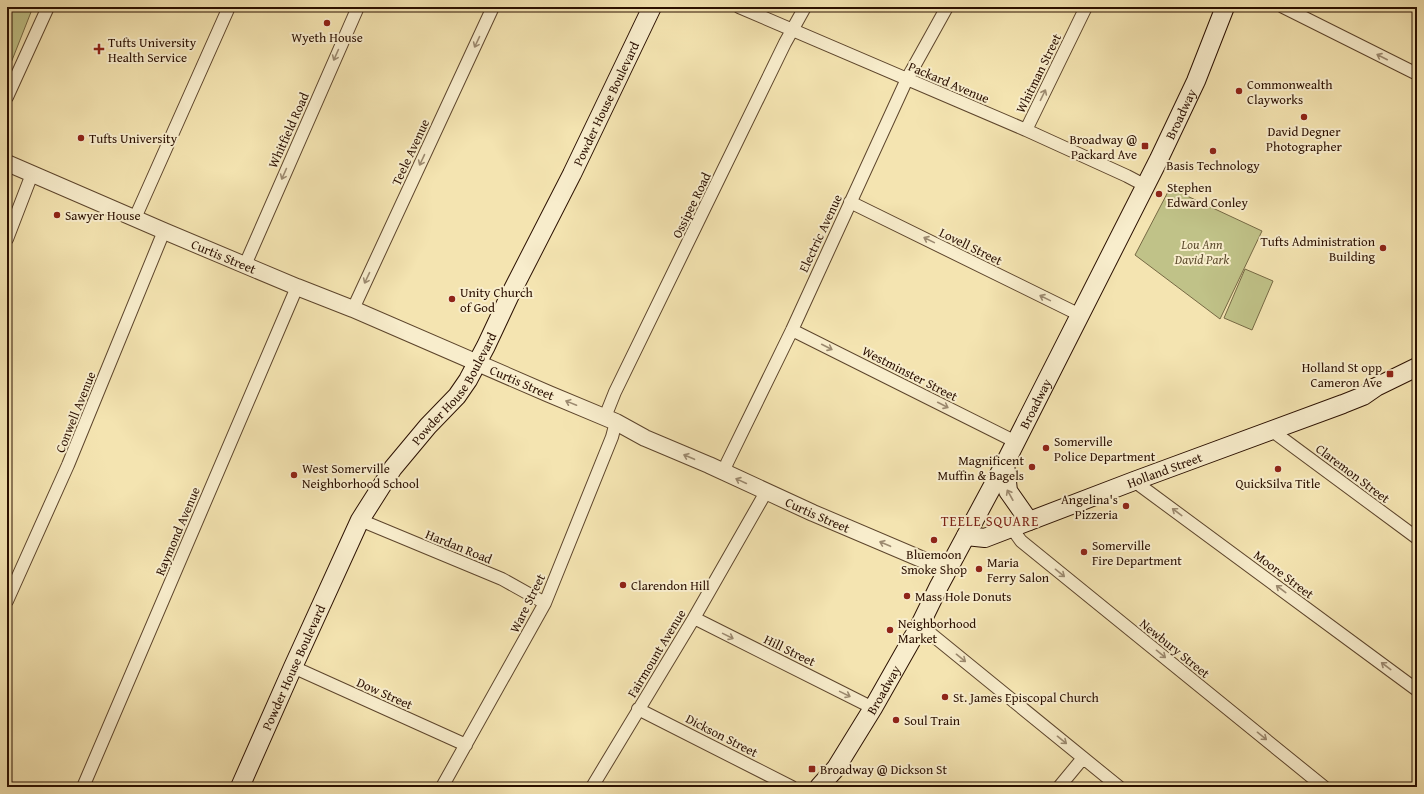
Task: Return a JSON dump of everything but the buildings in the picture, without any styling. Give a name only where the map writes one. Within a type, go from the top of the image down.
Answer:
[{"type":"main road","name":"Powder House Boulevard","points":[[240,787],[360,520],[393,468],[428,426],[457,396],[477,362],[572,174],[652,7]]},
{"type":"main road","name":"Broadway","points":[[819,787],[836,768],[873,708],[920,625],[947,570],[1016,442],[1146,186],[1196,81],[1224,7]]},
{"type":"main road","name":"Holland Street","points":[[1363,396],[1376,387],[1417,367]]},
{"type":"main road","name":"Holland Street","points":[[966,536],[985,538],[1363,396],[1379,393],[1417,380]]},
{"type":"main road","points":[[1004,463],[1008,491],[1029,521]]},
{"type":"street","points":[[7,97],[48,7]]},
{"type":"street","points":[[135,218],[229,7]]},
{"type":"street","name":"Whitfield Road","points":[[244,265],[358,7]]},
{"type":"street","name":"Teele Avenue","points":[[353,309],[493,7]]},
{"type":"street","name":"Packard Avenue","points":[[739,7],[1026,130],[1146,186]]},
{"type":"street","name":"Ossipee Road","points":[[611,419],[615,392],[791,30],[805,7]]},
{"type":"street","name":"Electric Avenue","points":[[724,473],[727,463],[792,330],[907,79],[947,7]]},
{"type":"street","name":"Whitman Street","points":[[1026,130],[1086,7]]},
{"type":"street","points":[[1284,7],[1417,74]]},
{"type":"street","name":"Curtis Street","points":[[7,163],[244,265],[353,309],[549,394],[611,419],[645,438],[947,570]]},
{"type":"street","points":[[7,239],[32,174]]},
{"type":"street","name":"Lovell Street","points":[[850,202],[1080,315]]},
{"type":"street","name":"Conwell Avenue","points":[[7,601],[68,465],[164,231]]},
{"type":"street","name":"Raymond Avenue","points":[[83,787],[297,287]]},
{"type":"street","name":"Westminster Street","points":[[792,330],[1016,442]]},
{"type":"street","name":"Ware Street","points":[[442,787],[545,603],[612,437],[611,419]]},
{"type":"street","name":"Claremon Street","points":[[1271,430],[1417,538]]},
{"type":"street","name":"Moore Street","points":[[1134,481],[1417,690]]},
{"type":"street","name":"Fairmount Avenue","points":[[592,787],[638,708],[694,618],[766,492]]},
{"type":"street","name":"Hardan Road","points":[[360,520],[502,579],[545,603]]},
{"type":"street","name":"Newbury Street","points":[[1011,527],[1021,541],[1324,787]]},
{"type":"street","name":"Hill Street","points":[[694,618],[873,708]]},
{"type":"street","points":[[920,625],[1119,787]]},
{"type":"street","name":"Dow Street","points":[[293,667],[466,744]]},
{"type":"street","name":"Dickson Street","points":[[638,708],[792,787]]},
{"type":"street","points":[[1059,787],[1083,758]]},
{"type":"green space","points":[[7,7],[33,7],[7,73]]},
{"type":"green space","name":"Lou Ann David Park","points":[[1170,188],[1262,231],[1220,319],[1135,255]]},
{"type":"green space","points":[[1245,269],[1273,281],[1252,330],[1224,318]]},
{"type":"place","name":"Wyeth House","points":[[327,23]]},
{"type":"place","name":"Tufts University Health Service","points":[[99,49]]},
{"type":"place","name":"Commonwealth Clayworks","points":[[1239,91]]},
{"type":"place","name":"David Degner Photographer","points":[[1304,117]]},
{"type":"place","name":"Tufts University","points":[[81,138]]},
{"type":"place","name":"Broadway @ Packard Ave","points":[[1145,146]]},
{"type":"place","name":"Basis Technology","points":[[1213,151]]},
{"type":"place","name":"Stephen Edward Conley","points":[[1159,194]]},
{"type":"place","name":"Sawyer House","points":[[57,215]]},
{"type":"place","name":"Tufts Administration Building","points":[[1383,248]]},
{"type":"place","name":"Unity Church of God","points":[[452,299]]},
{"type":"place","name":"Holland St opp Cameron Ave","points":[[1390,374]]},
{"type":"place","name":"Somerville Police Department","points":[[1046,448]]},
{"type":"place","name":"Magnificent Muffin & Bagels","points":[[1032,467]]},
{"type":"place","name":"QuickSilva Title","points":[[1278,469]]},
{"type":"place","name":"West Somerville Neighborhood School","points":[[294,475]]},
{"type":"place","name":"Angelina's Pizzeria","points":[[1126,506]]},
{"type":"place","name":"Bluemoon Smoke Shop","points":[[934,540]]},
{"type":"place","name":"Somerville Fire Department","points":[[1084,552]]},
{"type":"place","name":"Maria Ferry Salon","points":[[979,569]]},
{"type":"place","name":"Clarendon Hill","points":[[623,585]]},
{"type":"place","name":"Mass Hole Donuts","points":[[907,596]]},
{"type":"place","name":"Neighborhood Market","points":[[890,630]]},
{"type":"place","name":"St. James Episcopal Church","points":[[945,697]]},
{"type":"place","name":"Soul Train","points":[[896,720]]},
{"type":"place","name":"Broadway @ Dickson St","points":[[812,769]]},
{"type":"district","name":"TEELE SQUARE","points":[[990,521]]}]
